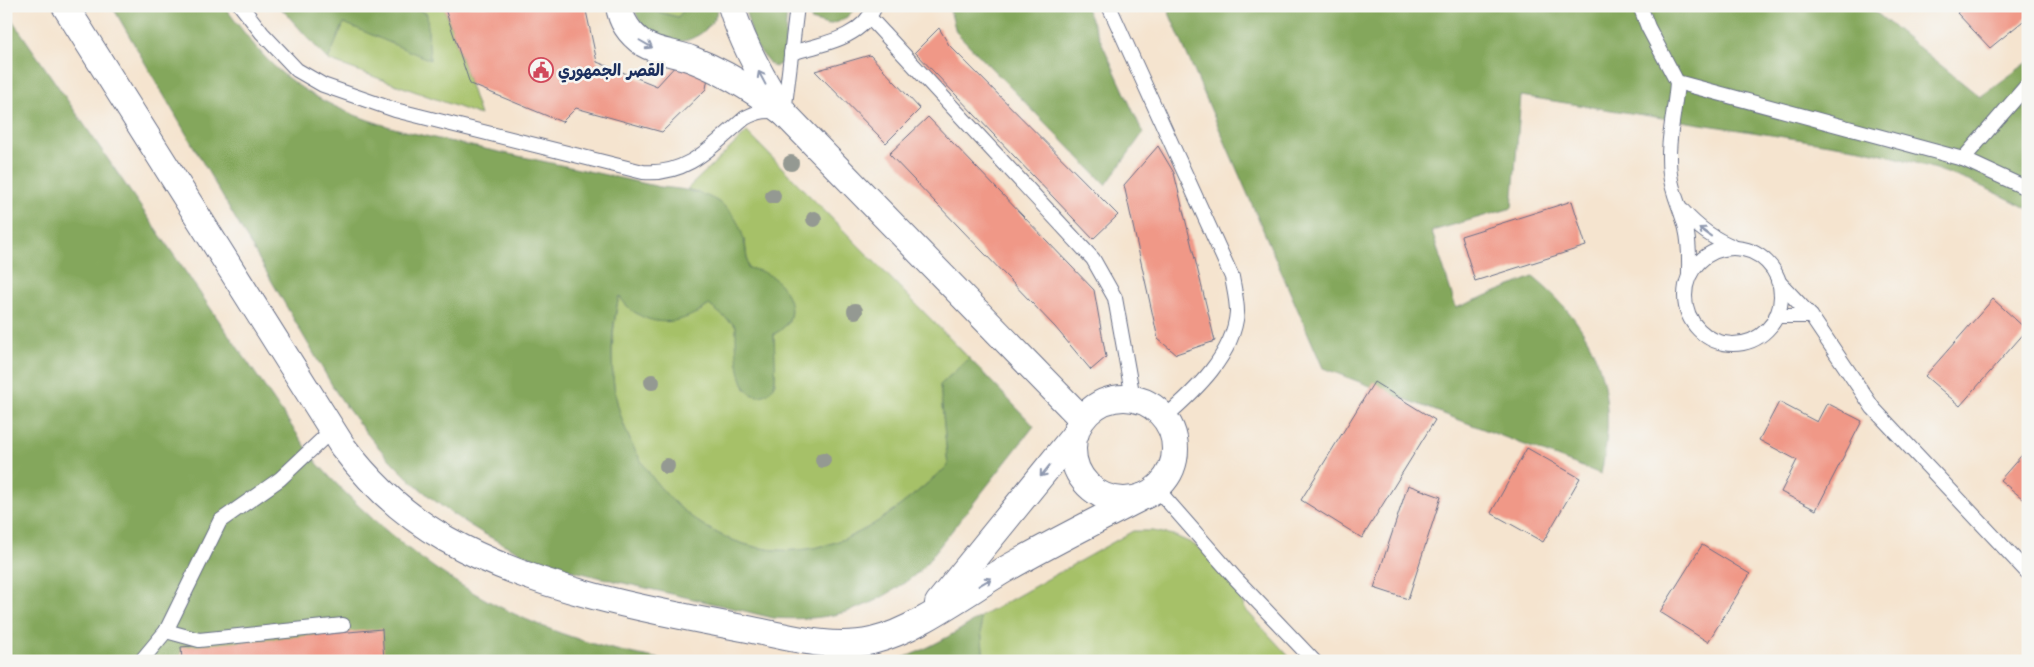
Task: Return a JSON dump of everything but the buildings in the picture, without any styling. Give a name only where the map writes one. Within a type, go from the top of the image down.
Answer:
[{"type":"street","points":[[65,6],[343,447],[364,473],[397,505],[419,522],[475,554],[511,569],[552,583],[686,617],[832,644],[872,641],[908,628],[928,616],[1009,567],[1150,493],[1167,478],[1173,465],[1176,451],[1174,436],[1169,423],[1159,411],[1148,403],[1133,398],[1105,401],[1092,409],[928,616]]},
{"type":"street","points":[[619,6],[624,23],[633,36],[645,45],[660,51],[675,53],[707,66],[738,82],[784,113]]},
{"type":"street","points":[[730,6],[747,49],[764,82],[784,113],[1079,426]]},
{"type":"street","points":[[1079,426],[1073,447],[1075,462],[1080,475],[1090,486],[1101,495],[1116,499],[1130,500],[1150,493]]},
{"type":"lane","points":[[241,6],[262,33],[297,70],[322,85],[395,110],[643,172],[667,172],[692,162],[754,113],[764,110],[784,113],[797,6]]},
{"type":"lane","points":[[1109,6],[1232,278],[1236,296],[1237,312],[1230,341],[1211,371],[1164,418]]},
{"type":"lane","points":[[1640,6],[1648,27],[1677,82],[1675,109],[1669,142],[1670,175],[1688,238],[1690,253],[1685,292],[1686,307],[1692,322],[1702,333],[1714,340],[1729,344],[1744,343],[1757,337],[1768,328],[1776,316],[1780,305],[1778,282]]},
{"type":"lane","points":[[791,53],[849,34],[859,28],[872,12],[1093,259],[1116,298],[1133,398]]},
{"type":"lane","points":[[1677,82],[1963,159],[2028,189]]},
{"type":"lane","points":[[1963,159],[2028,84]]},
{"type":"lane","points":[[1679,207],[1696,225],[1716,240],[1756,254],[1770,266],[1778,282],[1811,316],[1873,408],[2028,573]]},
{"type":"lane","points":[[1688,277],[1697,264],[1709,254],[1723,249],[1738,248]]},
{"type":"lane","points":[[1776,316],[1811,316]]},
{"type":"lane","points":[[141,661],[166,631],[220,521],[280,479],[332,430]]},
{"type":"lane","points":[[1150,493],[1236,578],[1314,661]]},
{"type":"lane","points":[[166,631],[199,640],[343,625]]},
{"type":"green space","points":[[112,6],[224,6],[259,51],[279,70],[302,88],[323,101],[345,111],[391,127],[438,139],[660,187],[688,190],[712,198],[723,205],[732,214],[739,226],[744,240],[748,268],[763,272],[774,278],[783,288],[790,302],[790,316],[787,323],[774,334],[775,374],[771,391],[760,396],[752,394],[746,388],[741,379],[737,356],[736,326],[709,305],[680,320],[659,321],[639,315],[629,308],[619,296],[613,329],[612,352],[614,386],[623,424],[640,459],[663,490],[691,516],[723,536],[759,548],[797,550],[836,542],[852,536],[882,519],[948,466],[940,385],[969,358],[1034,426],[921,570],[886,595],[852,610],[834,615],[795,619],[773,618],[577,572],[526,555],[468,524],[419,488],[397,467],[355,419],[336,392]]},
{"type":"green space","points":[[279,6],[412,6],[427,14],[430,60],[344,23],[328,60]]},
{"type":"green space","points":[[412,6],[444,6],[480,115],[328,60],[344,22],[427,14]]},
{"type":"green space","points":[[634,6],[649,6],[650,10],[678,17],[687,6],[719,6],[712,21],[702,33],[676,42],[662,39],[650,33],[640,22]]},
{"type":"green space","points":[[649,6],[687,6],[678,17],[650,10]]},
{"type":"green space","points":[[744,6],[787,6],[784,59],[782,63],[775,67],[771,65],[755,45]]},
{"type":"green space","points":[[812,6],[858,6],[847,17],[828,25],[811,20]]},
{"type":"green space","points":[[949,6],[1085,6],[1143,133],[1106,185],[956,32]]},
{"type":"green space","points":[[1166,6],[1868,6],[1980,97],[2028,62],[2028,209],[1988,189],[1947,173],[1861,149],[1521,96],[1512,208],[1432,231],[1456,308],[1533,277],[1556,297],[1574,319],[1588,341],[1598,365],[1605,390],[1607,416],[1606,444],[1601,474],[1323,368]]},
{"type":"green space","points":[[6,11],[317,463],[345,493],[375,521],[437,570],[506,610],[592,644],[670,661],[6,661]]},
{"type":"green space","points":[[747,132],[969,358],[940,385],[948,466],[909,499],[867,528],[836,542],[797,550],[759,548],[723,536],[690,516],[662,490],[640,459],[623,424],[614,386],[613,341],[619,296],[629,308],[698,313],[709,305],[736,326],[738,364],[745,389],[775,383],[774,334],[785,326],[790,316],[790,306],[786,296],[769,278],[758,271],[748,268],[745,241],[701,193],[687,189]]},
{"type":"green space","points":[[1133,531],[1153,531],[1173,535],[1191,543],[1210,555],[1237,589],[1245,609],[1293,661],[984,661],[980,617]]},
{"type":"green space","points":[[980,617],[984,661],[895,661],[939,642]]},
{"type":"place","name":"القصر الجمهوري","points":[[541,70]]}]
